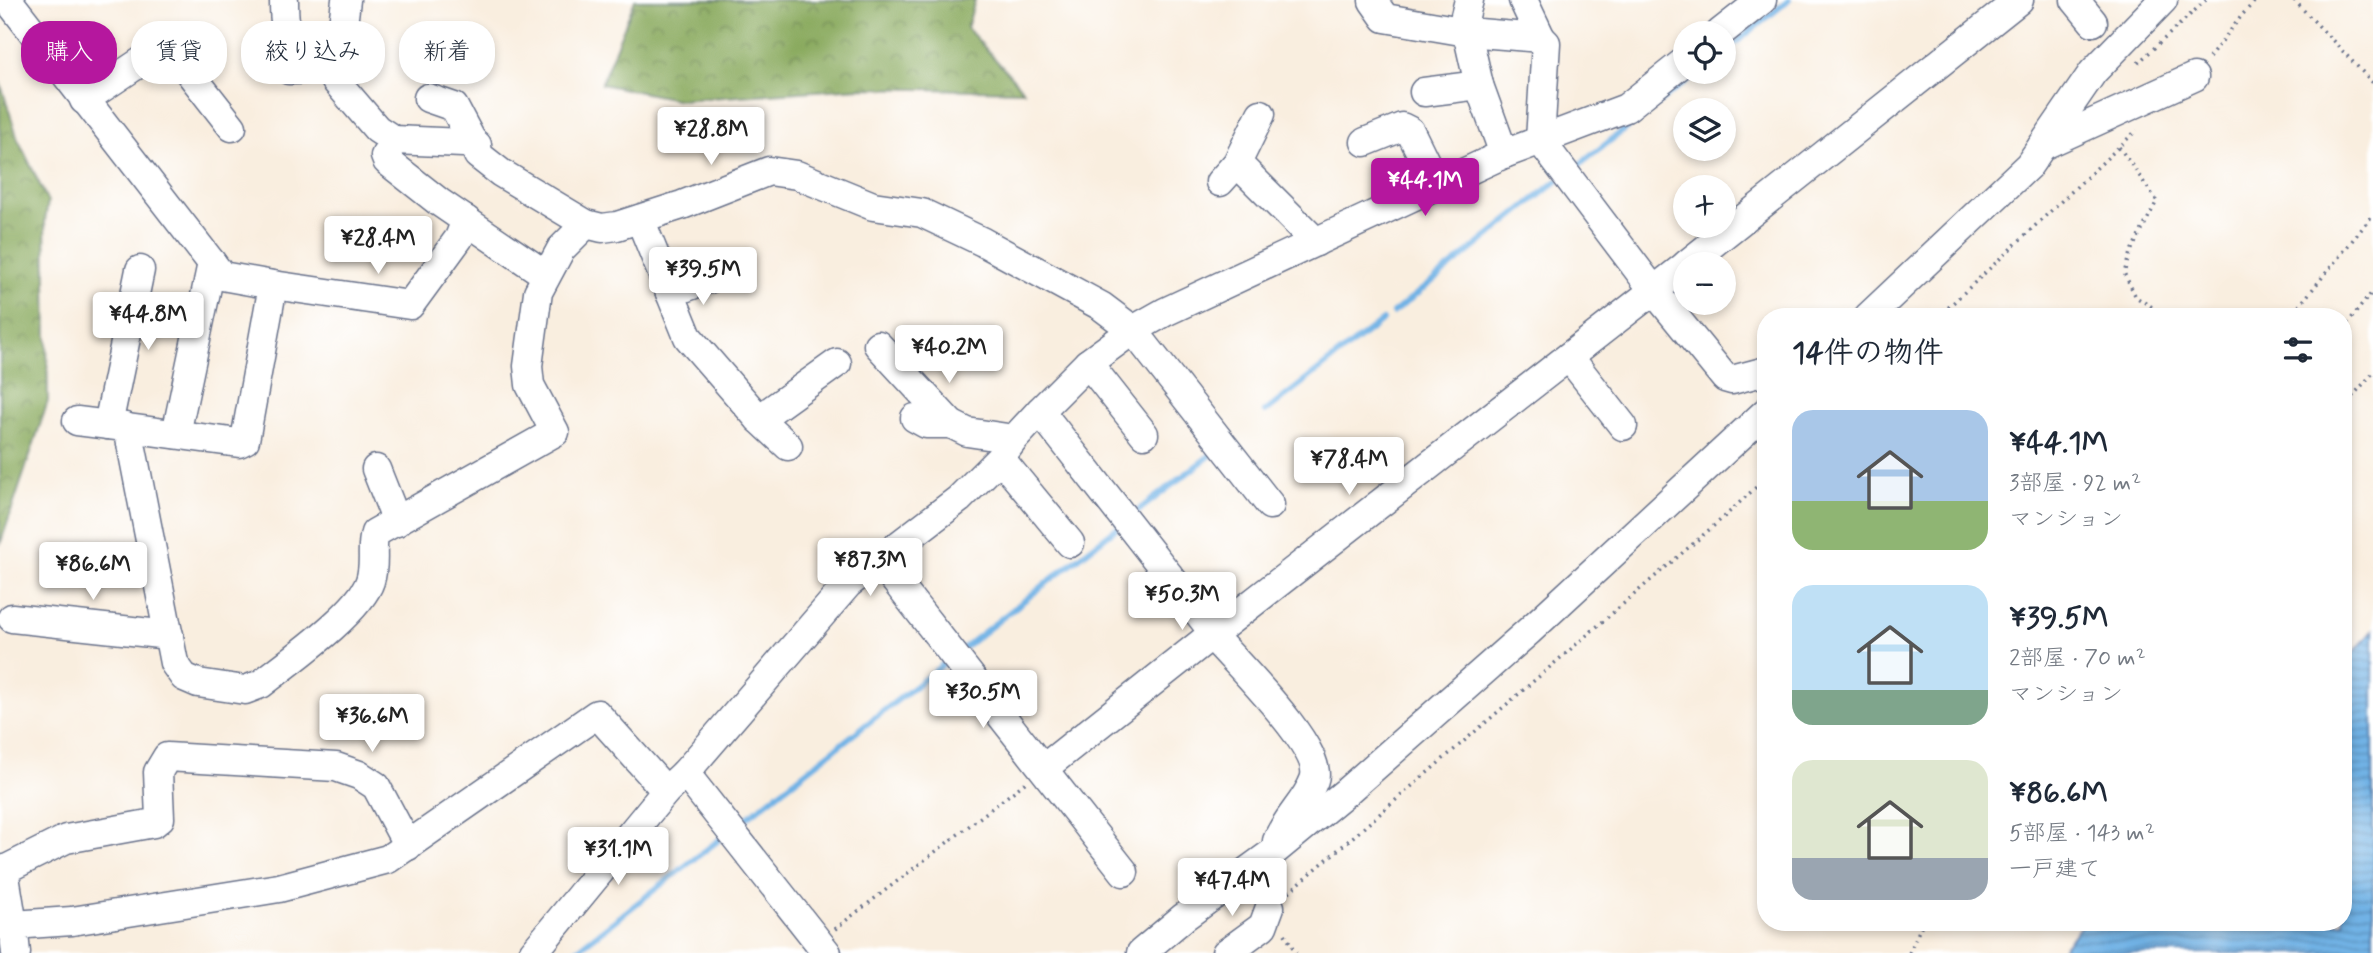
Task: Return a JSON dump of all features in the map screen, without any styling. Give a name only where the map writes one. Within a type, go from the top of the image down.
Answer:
[{"type":"street","points":[[8,0],[222,276],[410,305],[459,238],[466,220]]},
{"type":"street","points":[[284,0],[284,21]]},
{"type":"street","points":[[344,21],[346,0]]},
{"type":"street","points":[[1469,0],[1463,24],[1479,85],[1504,154]]},
{"type":"street","points":[[1523,0],[1546,43],[1540,140],[1654,291],[1725,378],[1732,380],[1757,373]]},
{"type":"street","points":[[1702,252],[2019,0]]},
{"type":"street","points":[[2075,0],[2093,22]]},
{"type":"street","points":[[1877,308],[2035,156],[2094,72],[2163,0]]},
{"type":"street","points":[[1373,1],[1385,18],[1467,32],[1541,38]]},
{"type":"street","points":[[84,100],[160,49],[170,49],[232,127]]},
{"type":"street","points":[[533,953],[676,782],[848,584],[958,499],[1088,363],[1133,330],[1165,312],[1504,154],[1626,108],[1673,71]]},
{"type":"street","points":[[2035,156],[2194,77]]},
{"type":"street","points":[[338,84],[377,129],[394,140],[463,143],[472,141]]},
{"type":"street","points":[[1424,92],[1479,85]]},
{"type":"street","points":[[428,98],[454,107],[472,141],[477,145],[478,155],[501,173],[586,224],[602,228],[618,226],[769,171],[797,175],[873,206],[922,213],[983,242],[1101,306],[1133,330],[1270,505]]},
{"type":"street","points":[[1261,114],[1229,172],[1277,202],[1317,242]]},
{"type":"street","points":[[1364,142],[1402,127],[1410,131],[1437,186]]},
{"type":"street","points":[[394,140],[385,156],[387,161],[546,275]]},
{"type":"street","points":[[639,219],[688,337],[759,419],[788,446]]},
{"type":"street","points":[[140,270],[118,426],[174,663],[184,677],[198,683],[244,690],[261,684],[354,608],[369,584],[375,561],[372,543],[375,533],[555,432],[530,385],[528,366],[538,292],[561,248],[586,224]]},
{"type":"street","points":[[176,434],[212,262]]},
{"type":"street","points":[[670,293],[720,275]]},
{"type":"street","points":[[1044,768],[1673,276]]},
{"type":"street","points":[[77,421],[239,443],[244,440],[273,285]]},
{"type":"street","points":[[878,345],[951,424],[1007,449],[1070,543]]},
{"type":"street","points":[[1569,357],[1623,426]]},
{"type":"street","points":[[759,419],[837,363]]},
{"type":"street","points":[[1088,363],[1144,434]]},
{"type":"street","points":[[1040,411],[1217,640],[1298,734],[1311,756],[1316,769],[1314,781],[1280,834],[1272,853]]},
{"type":"street","points":[[915,418],[926,424],[951,424]]},
{"type":"street","points":[[1141,953],[1184,916],[1272,853],[1529,631],[1757,420]]},
{"type":"street","points":[[376,469],[397,522]]},
{"type":"street","points":[[879,560],[1124,872]]},
{"type":"street","points":[[12,618],[169,635]]},
{"type":"street","points":[[6,925],[72,921],[279,888],[388,859],[597,714],[676,782],[822,948]]},
{"type":"street","points":[[16,953],[6,925],[2,869],[66,839],[154,823],[160,818],[158,772],[167,757],[336,767],[359,775],[376,786],[408,846]]},
{"type":"street","points":[[1226,953],[1263,926],[1270,908]]},
{"type":"path","points":[[2194,77],[2256,0]]},
{"type":"path","points":[[2294,0],[2373,83]]},
{"type":"path","points":[[1948,308],[2138,129]]},
{"type":"path","points":[[2119,147],[2157,201],[2130,253],[2124,272],[2136,297],[2154,308]]},
{"type":"path","points":[[2297,308],[2373,215]]},
{"type":"path","points":[[2352,318],[2373,291]]},
{"type":"path","points":[[2352,397],[2373,373]]},
{"type":"path","points":[[1270,908],[1757,486]]},
{"type":"path","points":[[822,948],[1044,768]]},
{"type":"path","points":[[1909,953],[1919,931]]},
{"type":"green space","points":[[635,0],[975,0],[967,28],[1024,91],[860,88],[680,100],[601,84]]},
{"type":"green space","points":[[0,82],[18,139],[48,202],[45,220],[48,401],[0,545]]},
{"type":"water","points":[[2373,630],[2373,953],[2059,953],[2077,931],[2352,931],[2352,654]]},
{"type":"waterway","points":[[1736,42],[1789,0]]},
{"type":"waterway","points":[[1574,169],[1683,84]]},
{"type":"waterway","points":[[1393,313],[1557,181]]},
{"type":"waterway","points":[[1265,412],[1383,320]]},
{"type":"waterway","points":[[1135,513],[1216,451]]},
{"type":"waterway","points":[[961,650],[1118,527]]},
{"type":"waterway","points":[[735,827],[950,659]]},
{"type":"waterway","points":[[573,953],[724,836]]}]
